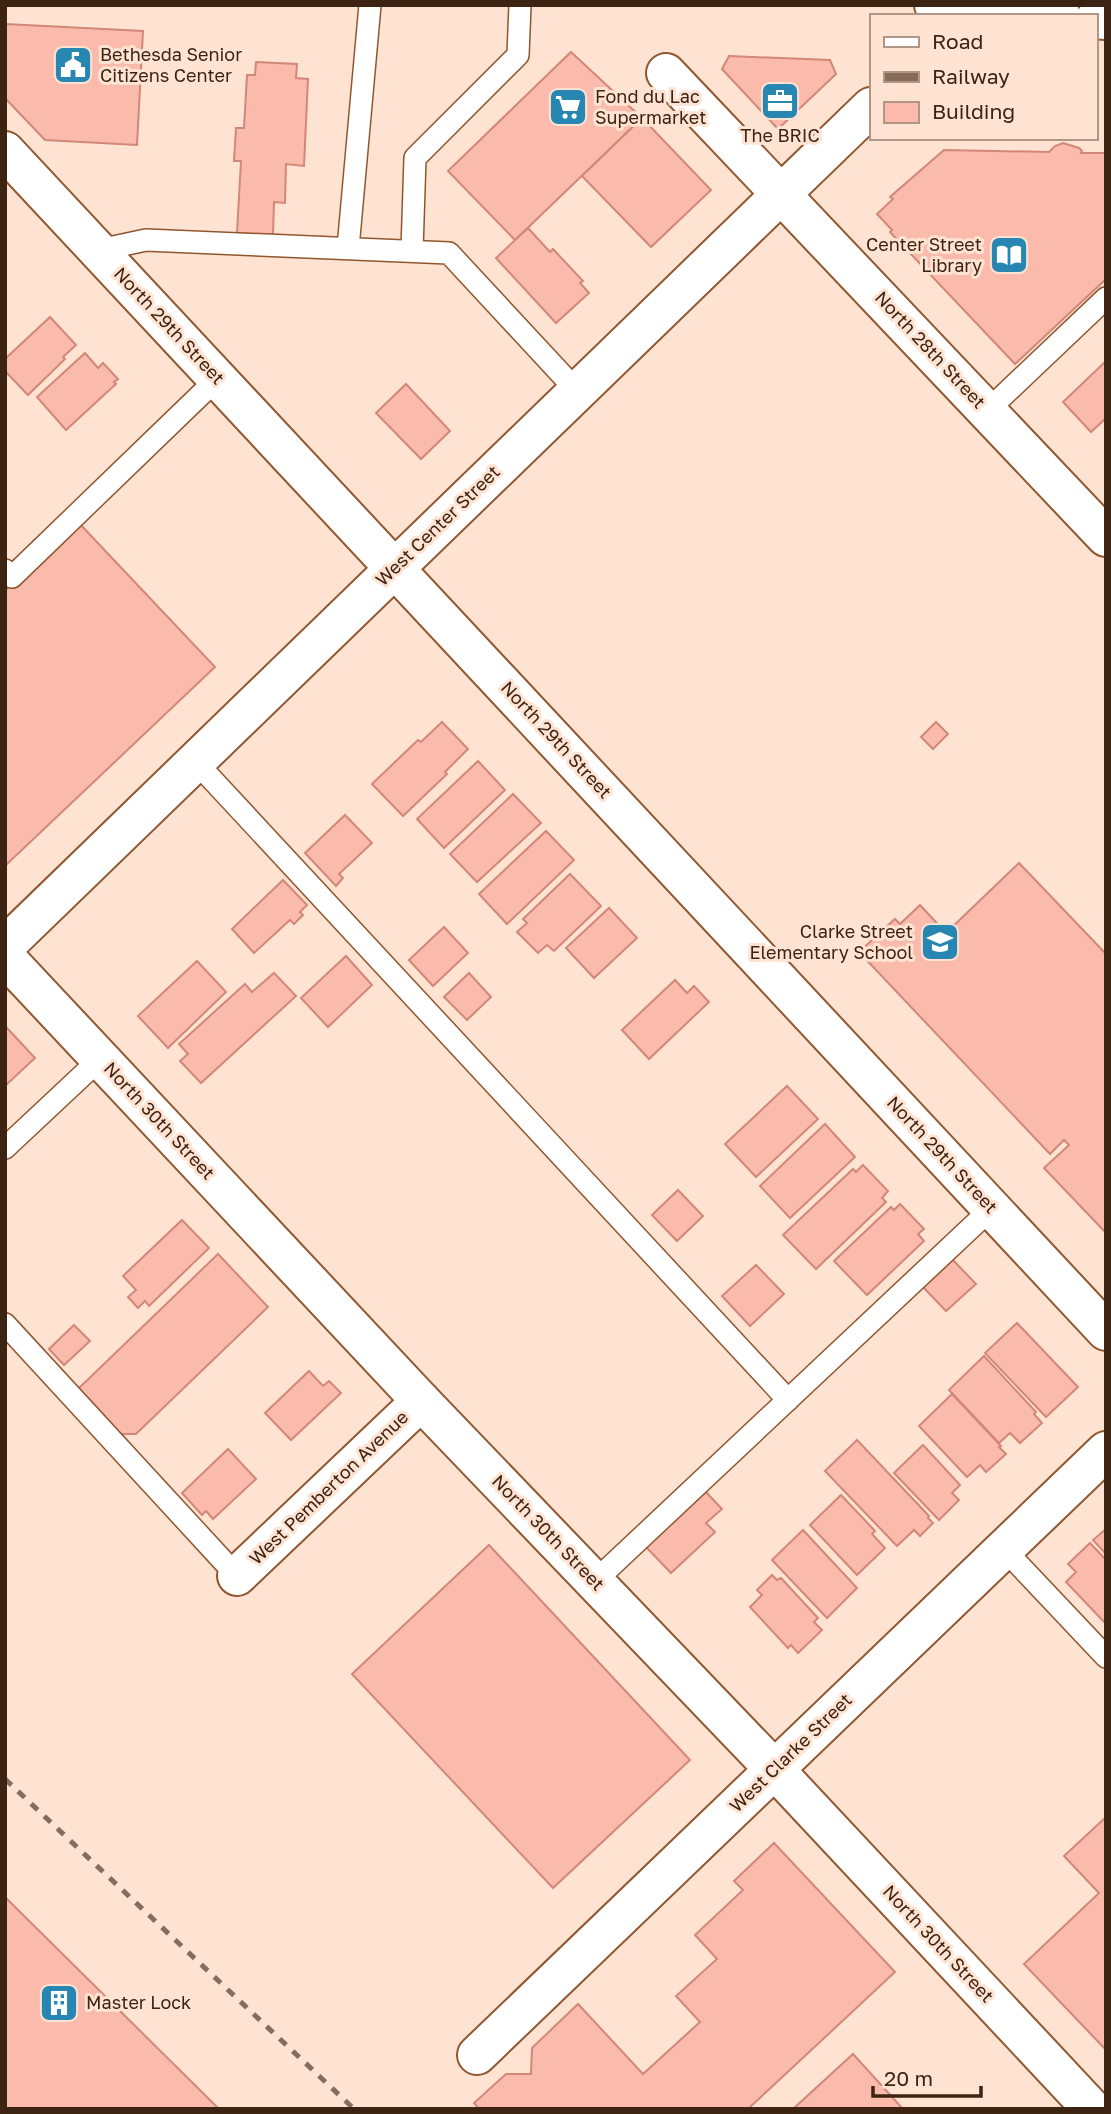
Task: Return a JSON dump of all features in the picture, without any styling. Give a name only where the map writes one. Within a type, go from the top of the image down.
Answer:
[{"type":"street","points":[[934,5],[1032,14]]},
{"type":"street","name":"North 28th Street","points":[[666,73],[1106,537]]},
{"type":"street","name":"West Center Street","points":[[5,946],[870,108]]},
{"type":"street","name":"North 29th Street","points":[[5,150],[1106,1331]]},
{"type":"street","name":"North 30th Street","points":[[5,957],[421,1401],[774,1769],[1092,2109]]},
{"type":"street","name":"West Pemberton Avenue","points":[[237,1576],[421,1401]]},
{"type":"street","name":"West Clarke Street","points":[[477,2055],[1106,1451]]},
{"type":"lane","points":[[348,248],[370,5]]},
{"type":"lane","points":[[412,250],[415,159],[518,55],[520,5]]},
{"type":"lane","points":[[99,250],[146,240],[449,253],[577,391]]},
{"type":"lane","points":[[987,411],[1106,298]]},
{"type":"lane","points":[[5,570],[12,577],[218,378]]},
{"type":"lane","points":[[195,761],[788,1400]]},
{"type":"lane","points":[[5,1148],[100,1059]]},
{"type":"lane","points":[[594,1582],[992,1208]]},
{"type":"lane","points":[[5,1324],[237,1576]]},
{"type":"lane","points":[[1003,1549],[1106,1657]]},
{"type":"building","name":"Bethesda Senior Citizens Center","points":[[5,24],[143,31],[137,145],[45,140],[5,98]]},
{"type":"building","points":[[571,52],[642,118],[515,240],[448,171]]},
{"type":"building","name":"The BRIC","points":[[729,56],[830,60],[836,74],[778,129],[722,69]]},
{"type":"building","points":[[256,62],[297,64],[296,78],[308,79],[304,166],[286,164],[285,203],[274,202],[273,235],[237,233],[241,161],[234,161],[236,128],[244,128],[247,75],[255,75]]},
{"type":"building","points":[[642,118],[711,190],[651,247],[582,176]]},
{"type":"building","name":"Center Street Library","points":[[1063,143],[1079,148],[1081,153],[1106,153],[1106,279],[1015,364],[890,232],[892,230],[877,214],[893,199],[890,197],[944,150],[1049,152]]},
{"type":"building","points":[[528,228],[550,252],[553,249],[583,281],[580,283],[589,293],[556,323],[496,258]]},
{"type":"building","points":[[50,317],[76,345],[28,395],[5,371],[5,359]]},
{"type":"building","points":[[85,353],[98,368],[103,363],[118,379],[114,382],[116,384],[66,430],[37,397]]},
{"type":"building","points":[[1106,361],[1106,418],[1091,432],[1063,402]]},
{"type":"building","points":[[406,384],[450,431],[421,459],[376,413]]},
{"type":"building","points":[[78,522],[215,667],[5,866],[5,591]]},
{"type":"building","points":[[442,722],[468,749],[445,772],[447,774],[403,816],[372,784],[418,740],[421,742]]},
{"type":"building","points":[[936,722],[948,734],[933,749],[921,737]]},
{"type":"building","points":[[478,761],[505,790],[444,848],[417,819]]},
{"type":"building","points":[[513,794],[541,823],[477,882],[450,854]]},
{"type":"building","points":[[345,815],[372,843],[339,874],[343,878],[336,886],[305,853]]},
{"type":"building","points":[[546,831],[574,860],[507,924],[479,894]]},
{"type":"building","points":[[1019,863],[1106,954],[1106,1233],[1044,1168],[1069,1145],[1064,1140],[1050,1154],[859,952],[895,919],[900,924],[920,905],[946,933]]},
{"type":"building","points":[[570,874],[601,906],[554,951],[547,945],[538,953],[517,932],[527,923],[523,919]]},
{"type":"building","points":[[283,880],[307,905],[300,912],[303,915],[294,924],[290,920],[254,953],[232,929]]},
{"type":"building","points":[[609,908],[637,938],[594,978],[566,948]]},
{"type":"building","points":[[444,927],[468,953],[433,986],[409,960]]},
{"type":"building","points":[[346,956],[372,985],[328,1027],[301,998]]},
{"type":"building","points":[[197,961],[226,992],[168,1048],[138,1016]]},
{"type":"building","points":[[274,973],[296,996],[201,1083],[180,1061],[188,1054],[179,1044],[245,984],[252,992]]},
{"type":"building","points":[[469,973],[491,997],[467,1020],[444,997]]},
{"type":"building","points":[[675,980],[687,993],[694,986],[709,1002],[649,1059],[622,1030]]},
{"type":"building","points":[[7,1028],[35,1058],[5,1086],[5,1030]]},
{"type":"building","points":[[787,1086],[818,1119],[756,1177],[725,1144]]},
{"type":"building","points":[[825,1124],[855,1157],[790,1218],[760,1186]]},
{"type":"building","points":[[863,1165],[888,1191],[882,1198],[886,1202],[816,1269],[783,1235],[853,1169],[856,1172]]},
{"type":"building","points":[[678,1190],[703,1216],[677,1241],[652,1215]]},
{"type":"building","points":[[900,1204],[924,1229],[918,1234],[924,1241],[867,1295],[834,1261],[891,1207],[894,1210]]},
{"type":"building","points":[[182,1220],[209,1248],[149,1306],[145,1301],[138,1308],[128,1297],[136,1290],[123,1276]]},
{"type":"building","points":[[218,1254],[268,1307],[136,1434],[120,1434],[77,1390]]},
{"type":"building","points":[[951,1258],[976,1284],[946,1311],[922,1286]]},
{"type":"building","points":[[756,1265],[784,1294],[750,1326],[722,1296]]},
{"type":"building","points":[[1017,1323],[1078,1387],[1046,1417],[985,1353]]},
{"type":"building","points":[[74,1325],[90,1341],[64,1365],[49,1349]]},
{"type":"building","points":[[984,1356],[1036,1412],[1034,1414],[1042,1423],[1020,1443],[1010,1433],[999,1443],[949,1390]]},
{"type":"building","points":[[309,1371],[323,1386],[329,1381],[341,1393],[291,1440],[265,1413]]},
{"type":"building","points":[[952,1394],[1006,1454],[986,1472],[980,1465],[967,1477],[919,1426]]},
{"type":"building","points":[[857,1440],[929,1516],[933,1523],[920,1536],[914,1530],[897,1546],[825,1471]]},
{"type":"building","points":[[923,1445],[960,1485],[952,1493],[959,1500],[939,1520],[894,1473]]},
{"type":"building","points":[[228,1449],[256,1479],[213,1519],[206,1511],[202,1515],[182,1493]]},
{"type":"building","points":[[705,1491],[722,1509],[706,1523],[715,1532],[671,1573],[646,1547]]},
{"type":"building","points":[[841,1495],[875,1531],[872,1534],[885,1548],[857,1575],[810,1525]]},
{"type":"building","points":[[1106,1529],[1106,1554],[1093,1540]]},
{"type":"building","points":[[803,1530],[857,1588],[827,1618],[772,1560]]},
{"type":"building","points":[[1090,1543],[1106,1560],[1106,1624],[1066,1582],[1076,1572],[1068,1564]]},
{"type":"building","points":[[489,1545],[690,1760],[553,1888],[352,1674]]},
{"type":"building","points":[[772,1575],[777,1580],[781,1578],[818,1618],[814,1622],[822,1630],[798,1653],[791,1645],[788,1648],[750,1607],[762,1595],[757,1590]]},
{"type":"building","points":[[1106,1817],[1106,2050],[1024,1964],[1099,1893],[1064,1856]]},
{"type":"building","points":[[774,1843],[895,1972],[748,2109],[479,2109],[474,2103],[506,2074],[531,2074],[532,2048],[578,2004],[643,2074],[700,2022],[676,1996],[717,1959],[695,1935],[743,1890],[734,1881]]},
{"type":"building","name":"Master Lock","points":[[5,1897],[219,2109],[5,2109]]},
{"type":"building","points":[[853,2054],[903,2109],[793,2109]]},
{"type":"railway","points":[[5,1779],[354,2109]]},
{"type":"place","name":"Bethesda Senior Citizens Center","points":[[73,65]]},
{"type":"place","name":"The BRIC","points":[[780,101]]},
{"type":"place","name":"Fond du Lac Supermarket","points":[[568,107]]},
{"type":"place","name":"Center Street Library","points":[[1009,255]]},
{"type":"place","name":"Clarke Street Elementary School","points":[[940,942]]},
{"type":"place","name":"Master Lock","points":[[59,2003]]}]
